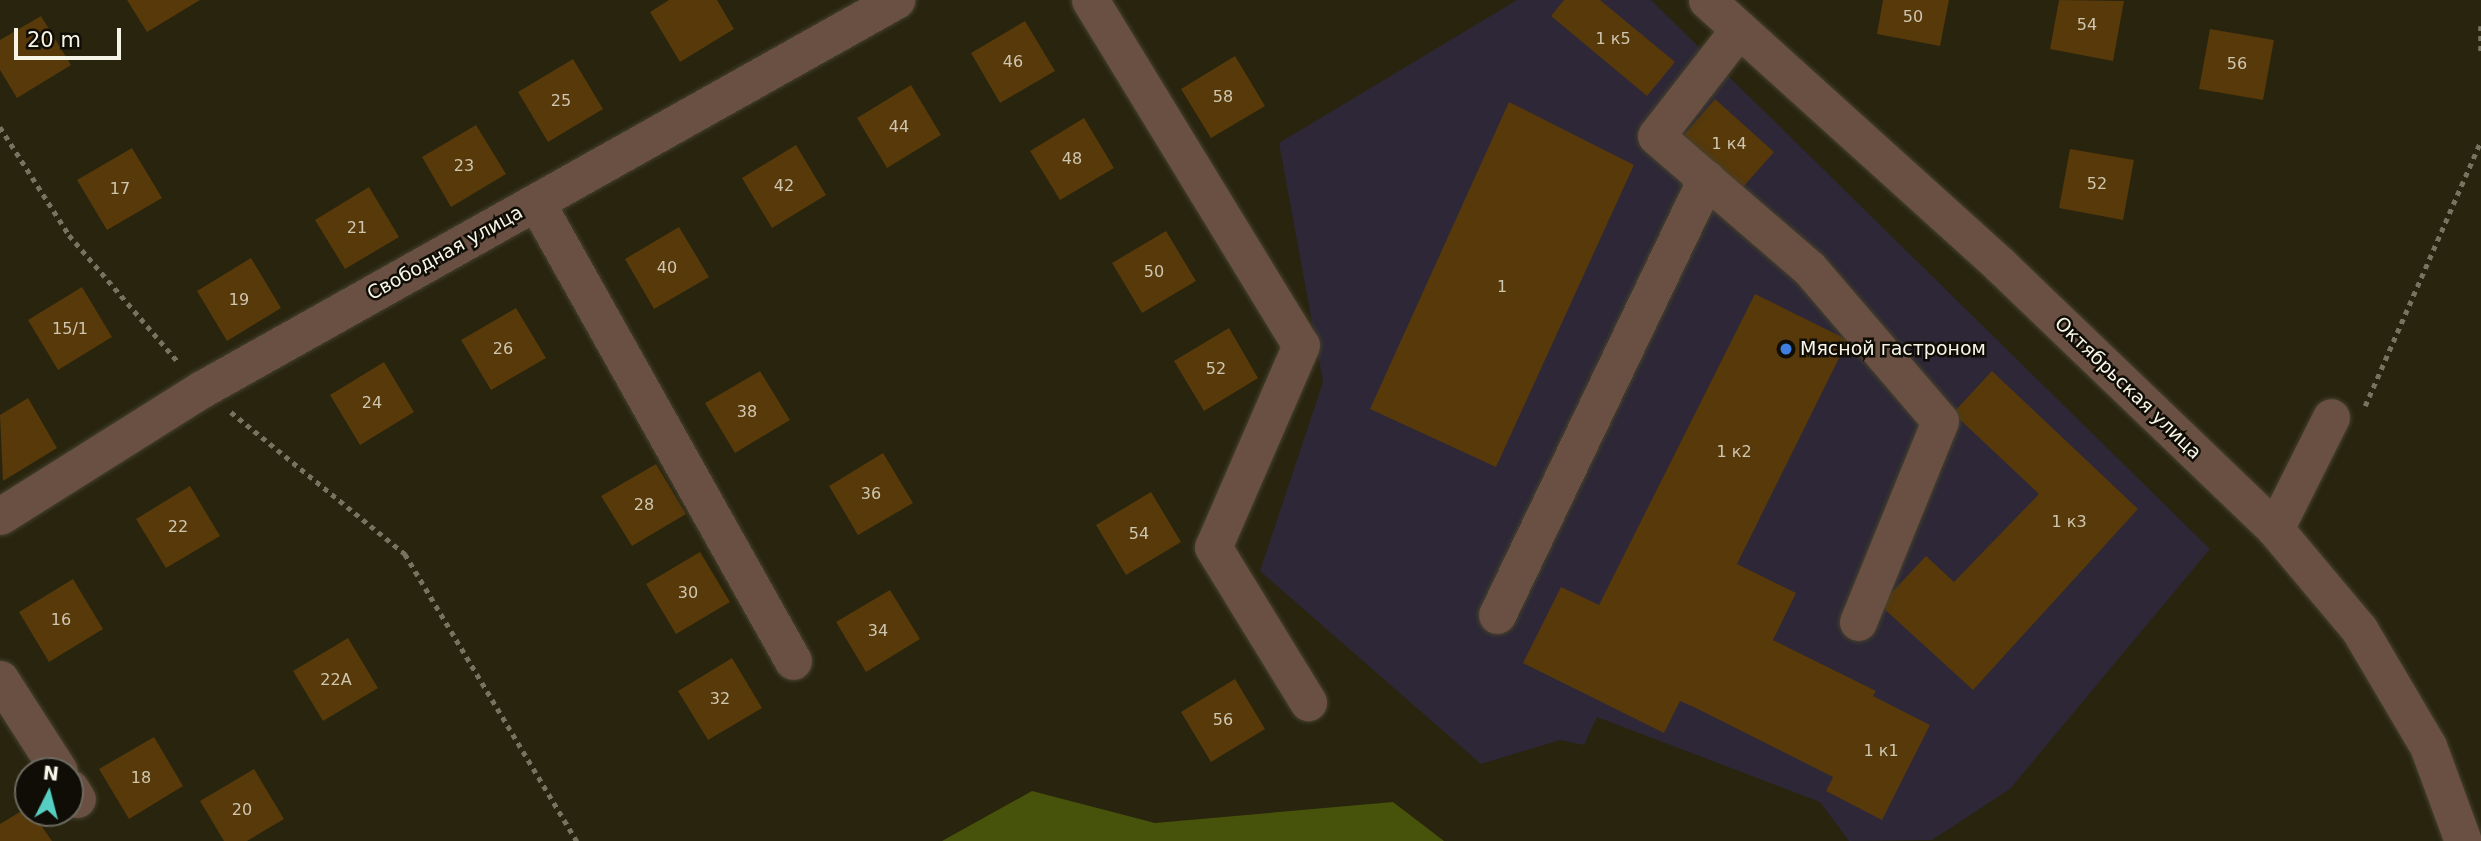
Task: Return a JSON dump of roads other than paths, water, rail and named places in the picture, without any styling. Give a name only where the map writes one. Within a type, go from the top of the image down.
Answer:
[{"type":"street","name":"Свободная улица","points":[[0,516],[202,389],[897,0]]},
{"type":"street","points":[[1090,0],[1301,345],[1213,547],[1308,702]]},
{"type":"street","name":"Октябрьская улица","points":[[1707,0],[2001,266],[2275,529],[2359,629],[2428,746],[2463,841]]},
{"type":"street","points":[[1739,29],[1656,136],[1810,268],[1940,421],[1858,622]]},
{"type":"street","points":[[1496,615],[1706,178]]},
{"type":"street","points":[[536,202],[793,661]]},
{"type":"street","points":[[2275,529],[2331,417]]},
{"type":"street","points":[[0,679],[50,757]]},
{"type":"place","name":"Мясной гастроном","points":[[1786,349]]}]
